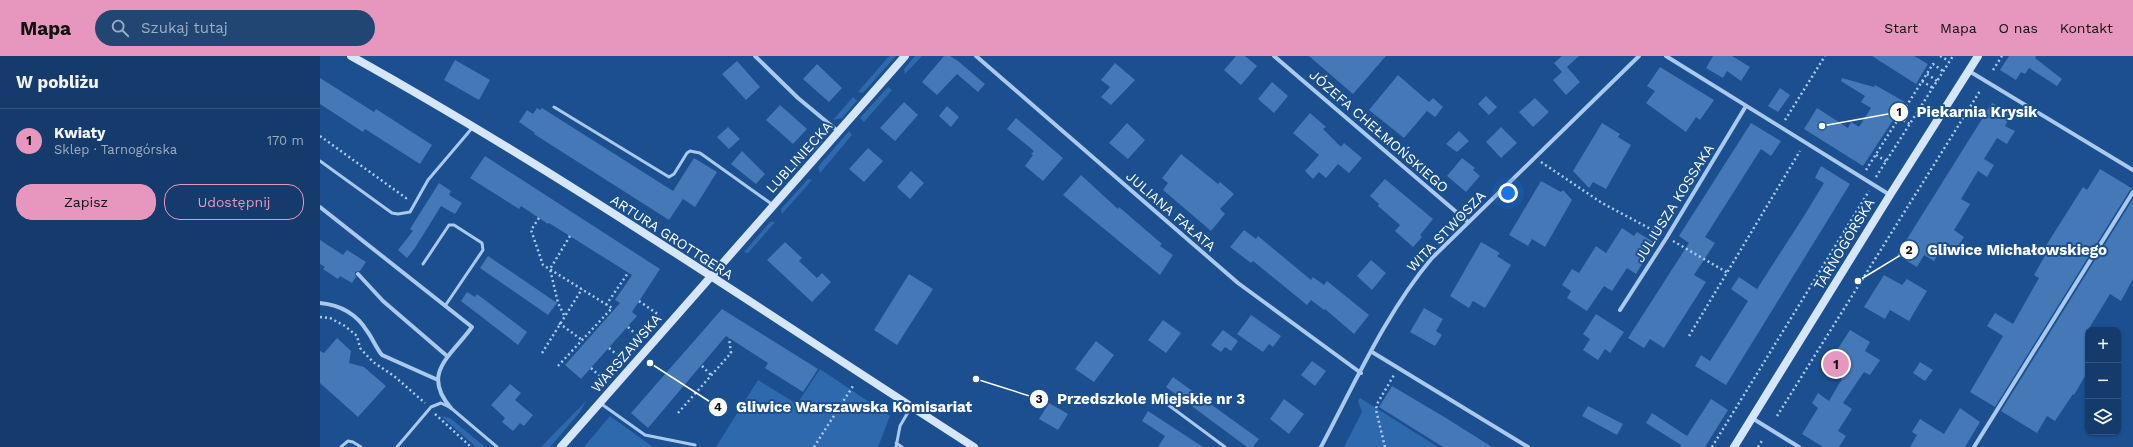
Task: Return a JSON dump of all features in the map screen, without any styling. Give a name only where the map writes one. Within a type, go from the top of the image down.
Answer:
[{"type":"street","name":"ARTURA GROTTGERA","points":[[351,56],[474,126],[711,276],[974,447]]},
{"type":"street","points":[[755,56],[798,98],[839,132]]},
{"type":"street","name":"LUBLINIECKA","points":[[711,276],[906,56]]},
{"type":"street","name":"JULIANA FAŁATA","points":[[976,56],[1238,283],[1360,373]]},
{"type":"street","name":"JÓZEFA CHEŁMOŃSKIEGO","points":[[1274,56],[1468,222]]},
{"type":"street","name":"WITA STWOSZA","points":[[1321,447],[1360,373],[1415,278],[1432,258],[1468,222],[1639,56]]},
{"type":"street","name":"TARNOGÓRSKA","points":[[1734,447],[1978,56]]},
{"type":"street","points":[[1670,57],[1890,195]]},
{"type":"street","points":[[1969,71],[2133,170]]},
{"type":"street","name":"JULIUSZA KOSSAKA","points":[[1620,310],[1667,237],[1746,106]]},
{"type":"street","points":[[1974,447],[2133,192]]},
{"type":"street","points":[[320,207],[472,327],[439,369],[438,380],[441,397],[451,408]]},
{"type":"street","points":[[358,274],[383,301],[448,356]]},
{"type":"street","name":"WARSZAWSKA","points":[[561,447],[711,276]]},
{"type":"street","points":[[320,303],[334,304],[355,316],[368,331],[376,348],[382,355],[438,380]]},
{"type":"street","points":[[1372,352],[1525,446]]},
{"type":"street","points":[[1752,418],[1799,447]]},
{"type":"lane","points":[[554,107],[669,177],[674,174],[687,153],[694,151],[700,153],[773,205]]},
{"type":"lane","points":[[320,161],[392,213],[405,214],[410,212],[428,180],[474,126]]},
{"type":"lane","points":[[423,264],[449,225],[454,225],[482,243],[483,250],[445,306]]},
{"type":"lane","points":[[1163,401],[1225,447]]},
{"type":"lane","points":[[600,402],[645,435],[695,445]]},
{"type":"lane","points":[[397,447],[430,407],[441,403],[451,408],[497,447]]},
{"type":"lane","points":[[902,447],[896,445],[900,426],[911,407]]},
{"type":"lane","points":[[341,447],[348,441],[361,447]]},
{"type":"path","points":[[1786,118],[1824,56]]},
{"type":"path","points":[[1940,56],[1949,61]]},
{"type":"path","points":[[1875,180],[1953,56]]},
{"type":"path","points":[[1993,70],[2002,56]]},
{"type":"path","points":[[1866,171],[1933,64],[1943,70]]},
{"type":"path","points":[[1926,74],[1937,81]]},
{"type":"path","points":[[1922,81],[1933,88]]},
{"type":"path","points":[[1777,416],[1980,90]]},
{"type":"path","points":[[1899,118],[1910,124]]},
{"type":"path","points":[[320,136],[406,198],[410,192]]},
{"type":"path","points":[[1689,336],[1800,151]]},
{"type":"path","points":[[1876,155],[1886,161]]},
{"type":"path","points":[[1535,157],[1602,203],[1667,237],[1728,273]]},
{"type":"path","points":[[1712,447],[1869,190]]},
{"type":"path","points":[[539,218],[531,230],[543,265],[612,308],[558,366]]},
{"type":"path","points":[[564,315],[558,303],[550,269],[570,236]]},
{"type":"path","points":[[606,305],[628,272]]},
{"type":"path","points":[[542,352],[564,315],[582,289]]},
{"type":"path","points":[[639,301],[659,315]]},
{"type":"path","points":[[559,323],[582,340]]},
{"type":"path","points":[[628,327],[639,338]]},
{"type":"path","points":[[678,413],[731,353],[729,338]]},
{"type":"path","points":[[609,348],[621,358]]},
{"type":"path","points":[[702,366],[711,375]]},
{"type":"path","points":[[591,368],[603,379]]},
{"type":"path","points":[[1385,447],[1376,410],[1377,404],[1398,368]]},
{"type":"path","points":[[814,447],[853,386]]},
{"type":"path","points":[[430,407],[439,419],[471,447]]},
{"type":"path","points":[[1758,447],[1763,439]]},
{"type":"shaded area","points":[[889,56],[896,56],[863,93],[858,92]]},
{"type":"shaded area","points":[[915,56],[922,56],[905,74],[904,69]]},
{"type":"shaded area","points":[[888,87],[892,90],[864,122],[860,118]]},
{"type":"shaded area","points":[[853,97],[857,101],[842,118],[833,120]]},
{"type":"shaded area","points":[[824,129],[823,139],[820,144],[812,154],[798,165],[795,162]]},
{"type":"shaded area","points":[[849,131],[852,135],[820,173],[818,167]]},
{"type":"shaded area","points":[[808,179],[812,180],[782,214],[781,209]]},
{"type":"shaded area","points":[[770,222],[775,222],[748,253],[744,252]]},
{"type":"shaded area","points":[[820,369],[890,416],[878,447],[716,447],[758,380],[797,404]]},
{"type":"shaded area","points":[[1360,398],[1438,447],[1344,447],[1362,412],[1358,401]]},
{"type":"shaded area","points":[[586,401],[580,412],[550,447],[541,447]]},
{"type":"shaded area","points":[[441,416],[450,418],[485,447],[476,447]]},
{"type":"shaded area","points":[[610,416],[653,447],[584,447]]},
{"type":"building","points":[[944,56],[950,56],[958,61],[985,84],[978,92],[957,74],[937,95],[922,82]]},
{"type":"building","points":[[1236,56],[1245,56],[1257,66],[1241,85],[1224,70]]},
{"type":"building","points":[[1309,56],[1386,56],[1353,94]]},
{"type":"building","points":[[1562,56],[1579,56],[1567,67],[1580,82],[1566,95],[1553,80],[1562,72],[1554,63]]},
{"type":"building","points":[[1713,56],[1732,56],[1750,67],[1741,81],[1727,71],[1723,78],[1706,68]]},
{"type":"building","points":[[1872,56],[1914,56],[1928,64],[1916,84]]},
{"type":"building","points":[[2009,56],[2036,56],[2035,58],[2062,79],[2057,86],[2029,68],[2025,74],[2021,72],[2016,80],[2000,70]]},
{"type":"building","points":[[455,60],[490,80],[479,100],[444,80]]},
{"type":"building","points":[[737,61],[760,87],[746,100],[722,74]]},
{"type":"building","points":[[1115,63],[1135,80],[1111,105],[1101,97],[1110,87],[1101,80]]},
{"type":"building","points":[[817,64],[842,88],[829,102],[803,79]]},
{"type":"building","points":[[1660,67],[1714,100],[1700,120],[1696,117],[1686,132],[1646,103],[1655,91],[1647,86]]},
{"type":"building","points":[[1398,75],[1429,102],[1433,98],[1443,107],[1435,117],[1427,111],[1404,138],[1369,110]]},
{"type":"building","points":[[320,78],[374,112],[376,109],[432,145],[420,164],[365,129],[363,132],[320,104]]},
{"type":"building","points":[[1842,78],[1874,87],[1875,85],[1905,102],[1863,166],[1804,129],[1817,108],[1848,128],[1851,122],[1859,127],[1871,108],[1861,102],[1865,96],[1841,81]]},
{"type":"building","points":[[1272,82],[1288,96],[1274,113],[1258,99]]},
{"type":"building","points":[[1780,88],[1790,95],[1778,112],[1768,106]]},
{"type":"building","points":[[1486,96],[1497,107],[1489,115],[1478,104]]},
{"type":"building","points":[[1535,98],[1549,112],[1533,127],[1519,112]]},
{"type":"building","points":[[904,102],[918,115],[895,141],[880,128]]},
{"type":"building","points":[[1992,103],[2012,114],[2005,126],[2015,131],[2007,144],[1997,138],[1984,159],[1994,165],[1987,177],[1978,171],[1961,199],[1970,204],[1954,230],[1964,237],[1956,249],[1946,242],[1934,261],[1924,255],[1917,267],[1897,255]]},
{"type":"building","points":[[780,105],[807,129],[793,144],[766,120]]},
{"type":"building","points":[[947,106],[959,117],[951,127],[939,116]]},
{"type":"building","points":[[537,108],[540,110],[542,108],[673,191],[694,158],[717,172],[695,207],[683,199],[669,220],[534,134],[535,133],[519,122],[527,110],[533,114]]},
{"type":"building","points":[[1310,113],[1326,127],[1323,129],[1341,147],[1344,143],[1362,158],[1349,173],[1338,164],[1326,178],[1319,172],[1313,179],[1305,171],[1319,155],[1293,133]]},
{"type":"building","points":[[1016,118],[1063,158],[1043,181],[1025,166],[1033,155],[1031,154],[1034,151],[1007,129]]},
{"type":"building","points":[[1127,123],[1145,140],[1128,159],[1109,143]]},
{"type":"building","points":[[1602,123],[1620,134],[1618,137],[1631,145],[1606,189],[1593,182],[1589,188],[1573,171]]},
{"type":"building","points":[[1751,123],[1781,141],[1771,156],[1761,149],[1705,237],[1715,243],[1694,275],[1706,282],[1664,348],[1650,339],[1644,348],[1628,338],[1689,243],[1679,236]]},
{"type":"building","points":[[728,127],[740,139],[729,149],[717,137]]},
{"type":"building","points":[[1501,127],[1517,143],[1501,158],[1486,142]]},
{"type":"building","points":[[1459,131],[1469,141],[1457,152],[1446,144]]},
{"type":"building","points":[[868,148],[883,161],[864,182],[849,169]]},
{"type":"building","points":[[742,151],[765,174],[756,184],[731,164]]},
{"type":"building","points":[[1181,154],[1218,184],[1220,182],[1234,194],[1220,209],[1225,214],[1211,231],[1163,190],[1168,183],[1162,178]]},
{"type":"building","points":[[485,156],[660,269],[632,312],[637,316],[581,379],[565,365],[620,303],[615,300],[632,275],[521,206],[519,209],[470,178]]},
{"type":"building","points":[[1462,158],[1475,168],[1473,170],[1480,176],[1466,192],[1447,176]]},
{"type":"building","points":[[1821,166],[1850,184],[1726,385],[1695,366],[1701,355],[1710,361],[1748,301],[1731,289],[1739,277],[1757,289],[1804,216],[1824,183],[1815,178]]},
{"type":"building","points":[[2100,169],[2133,189],[2130,190],[1995,407],[1970,392],[2003,336],[1987,326],[1995,313],[2013,324],[2039,278],[2034,275],[2046,254],[2042,252],[2083,187],[2087,190]]},
{"type":"building","points":[[911,171],[924,183],[910,199],[897,187]]},
{"type":"building","points":[[1081,175],[1118,209],[1119,207],[1162,244],[1160,246],[1173,255],[1160,275],[1063,195]]},
{"type":"building","points":[[1385,179],[1433,219],[1420,235],[1422,237],[1413,247],[1395,231],[1400,225],[1378,206],[1379,204],[1370,196]]},
{"type":"building","points":[[1541,181],[1561,192],[1563,190],[1572,200],[1545,247],[1532,239],[1528,246],[1509,235]]},
{"type":"building","points":[[439,183],[451,191],[449,195],[462,203],[455,214],[441,206],[415,248],[407,258],[398,250],[413,231],[410,229]]},
{"type":"building","points":[[2133,199],[2133,279],[2121,301],[2110,294],[2090,327],[2085,327],[2085,376],[2074,395],[2073,394],[2055,421],[2047,416],[2037,433],[2001,411]]},
{"type":"building","points":[[1622,228],[1634,236],[1637,232],[1655,243],[1636,274],[1627,268],[1612,291],[1604,286],[1587,311],[1567,298],[1571,291],[1562,285],[1572,269],[1579,273],[1596,246],[1606,253]]},
{"type":"building","points":[[1244,230],[1256,239],[1258,236],[1311,280],[1313,277],[1324,285],[1327,281],[1369,315],[1354,334],[1325,309],[1324,310],[1311,300],[1307,305],[1253,261],[1251,263],[1230,247]]},
{"type":"building","points":[[320,240],[343,255],[347,250],[366,262],[360,271],[355,272],[356,277],[352,283],[340,276],[338,279],[323,269],[325,267],[320,264]]},
{"type":"building","points":[[785,242],[802,258],[799,261],[817,278],[822,273],[831,282],[812,302],[767,260]]},
{"type":"building","points":[[1481,242],[1500,253],[1497,256],[1511,265],[1485,308],[1473,301],[1469,308],[1450,296]]},
{"type":"building","points":[[488,256],[557,303],[548,315],[480,268]]},
{"type":"building","points":[[1371,260],[1386,273],[1372,290],[1357,276]]},
{"type":"building","points":[[909,274],[933,289],[897,345],[874,330]]},
{"type":"building","points":[[1884,275],[1902,285],[1907,279],[1927,291],[1909,321],[1890,310],[1885,319],[1864,307]]},
{"type":"building","points":[[467,292],[475,297],[477,294],[527,332],[518,345],[461,301]]},
{"type":"building","points":[[1424,308],[1443,319],[1436,331],[1442,335],[1435,346],[1410,332]]},
{"type":"building","points":[[722,309],[818,369],[803,392],[765,368],[768,363],[726,336],[648,428],[631,413]]},
{"type":"building","points":[[1596,314],[1624,332],[1610,353],[1605,349],[1598,360],[1583,350],[1590,339],[1583,334]]},
{"type":"building","points":[[1251,315],[1281,336],[1273,347],[1269,344],[1263,352],[1237,334]]},
{"type":"building","points":[[1163,320],[1181,333],[1166,353],[1148,340]]},
{"type":"building","points":[[1223,330],[1238,341],[1231,351],[1225,347],[1221,352],[1211,345]]},
{"type":"building","points":[[1850,330],[1870,342],[1865,351],[1880,360],[1870,375],[1864,372],[1843,403],[1852,409],[1838,431],[1846,436],[1839,447],[1823,447],[1802,434],[1818,408],[1812,403],[1818,393],[1829,401],[1842,379],[1829,370],[1831,366],[1828,364]]},
{"type":"building","points":[[337,338],[351,351],[349,363],[364,367],[386,386],[358,417],[320,383],[320,351],[324,353]]},
{"type":"building","points":[[1096,341],[1114,355],[1094,382],[1075,369]]},
{"type":"building","points":[[1312,361],[1326,371],[1315,386],[1301,375]]},
{"type":"building","points":[[1920,362],[1933,370],[1925,381],[1913,373]]},
{"type":"building","points":[[1173,377],[1259,439],[1253,447],[1247,447],[1166,387]]},
{"type":"building","points":[[510,384],[521,393],[515,400],[533,415],[524,426],[520,423],[513,431],[502,422],[505,418],[491,405]]},
{"type":"building","points":[[1392,386],[1492,447],[1443,447],[1379,407]]},
{"type":"building","points":[[1284,399],[1304,414],[1289,434],[1270,419]]},
{"type":"building","points":[[1711,399],[1728,410],[1705,447],[1680,447],[1681,445],[1646,423],[1652,413],[1687,436]]},
{"type":"building","points":[[1049,403],[1068,414],[1058,430],[1039,419]]},
{"type":"building","points":[[1588,406],[1623,424],[1617,435],[1582,416]]},
{"type":"building","points":[[1960,408],[1980,422],[1965,447],[1910,447],[1917,435],[1912,432],[1920,419],[1944,434]]},
{"type":"building","points":[[1148,411],[1203,447],[1158,447],[1165,436],[1142,421]]},
{"type":"place","name":"Piekarnia Krysik","points":[[1822,126]]},
{"type":"place","name":"Gliwice Michałowskiego","points":[[1858,281]]},
{"type":"place","name":"Gliwice Warszawska Komisariat","points":[[650,363]]},
{"type":"place","name":"Kwiaty","points":[[1836,364]]},
{"type":"place","name":"Przedszkole Miejskie nr 3","points":[[976,379]]}]
